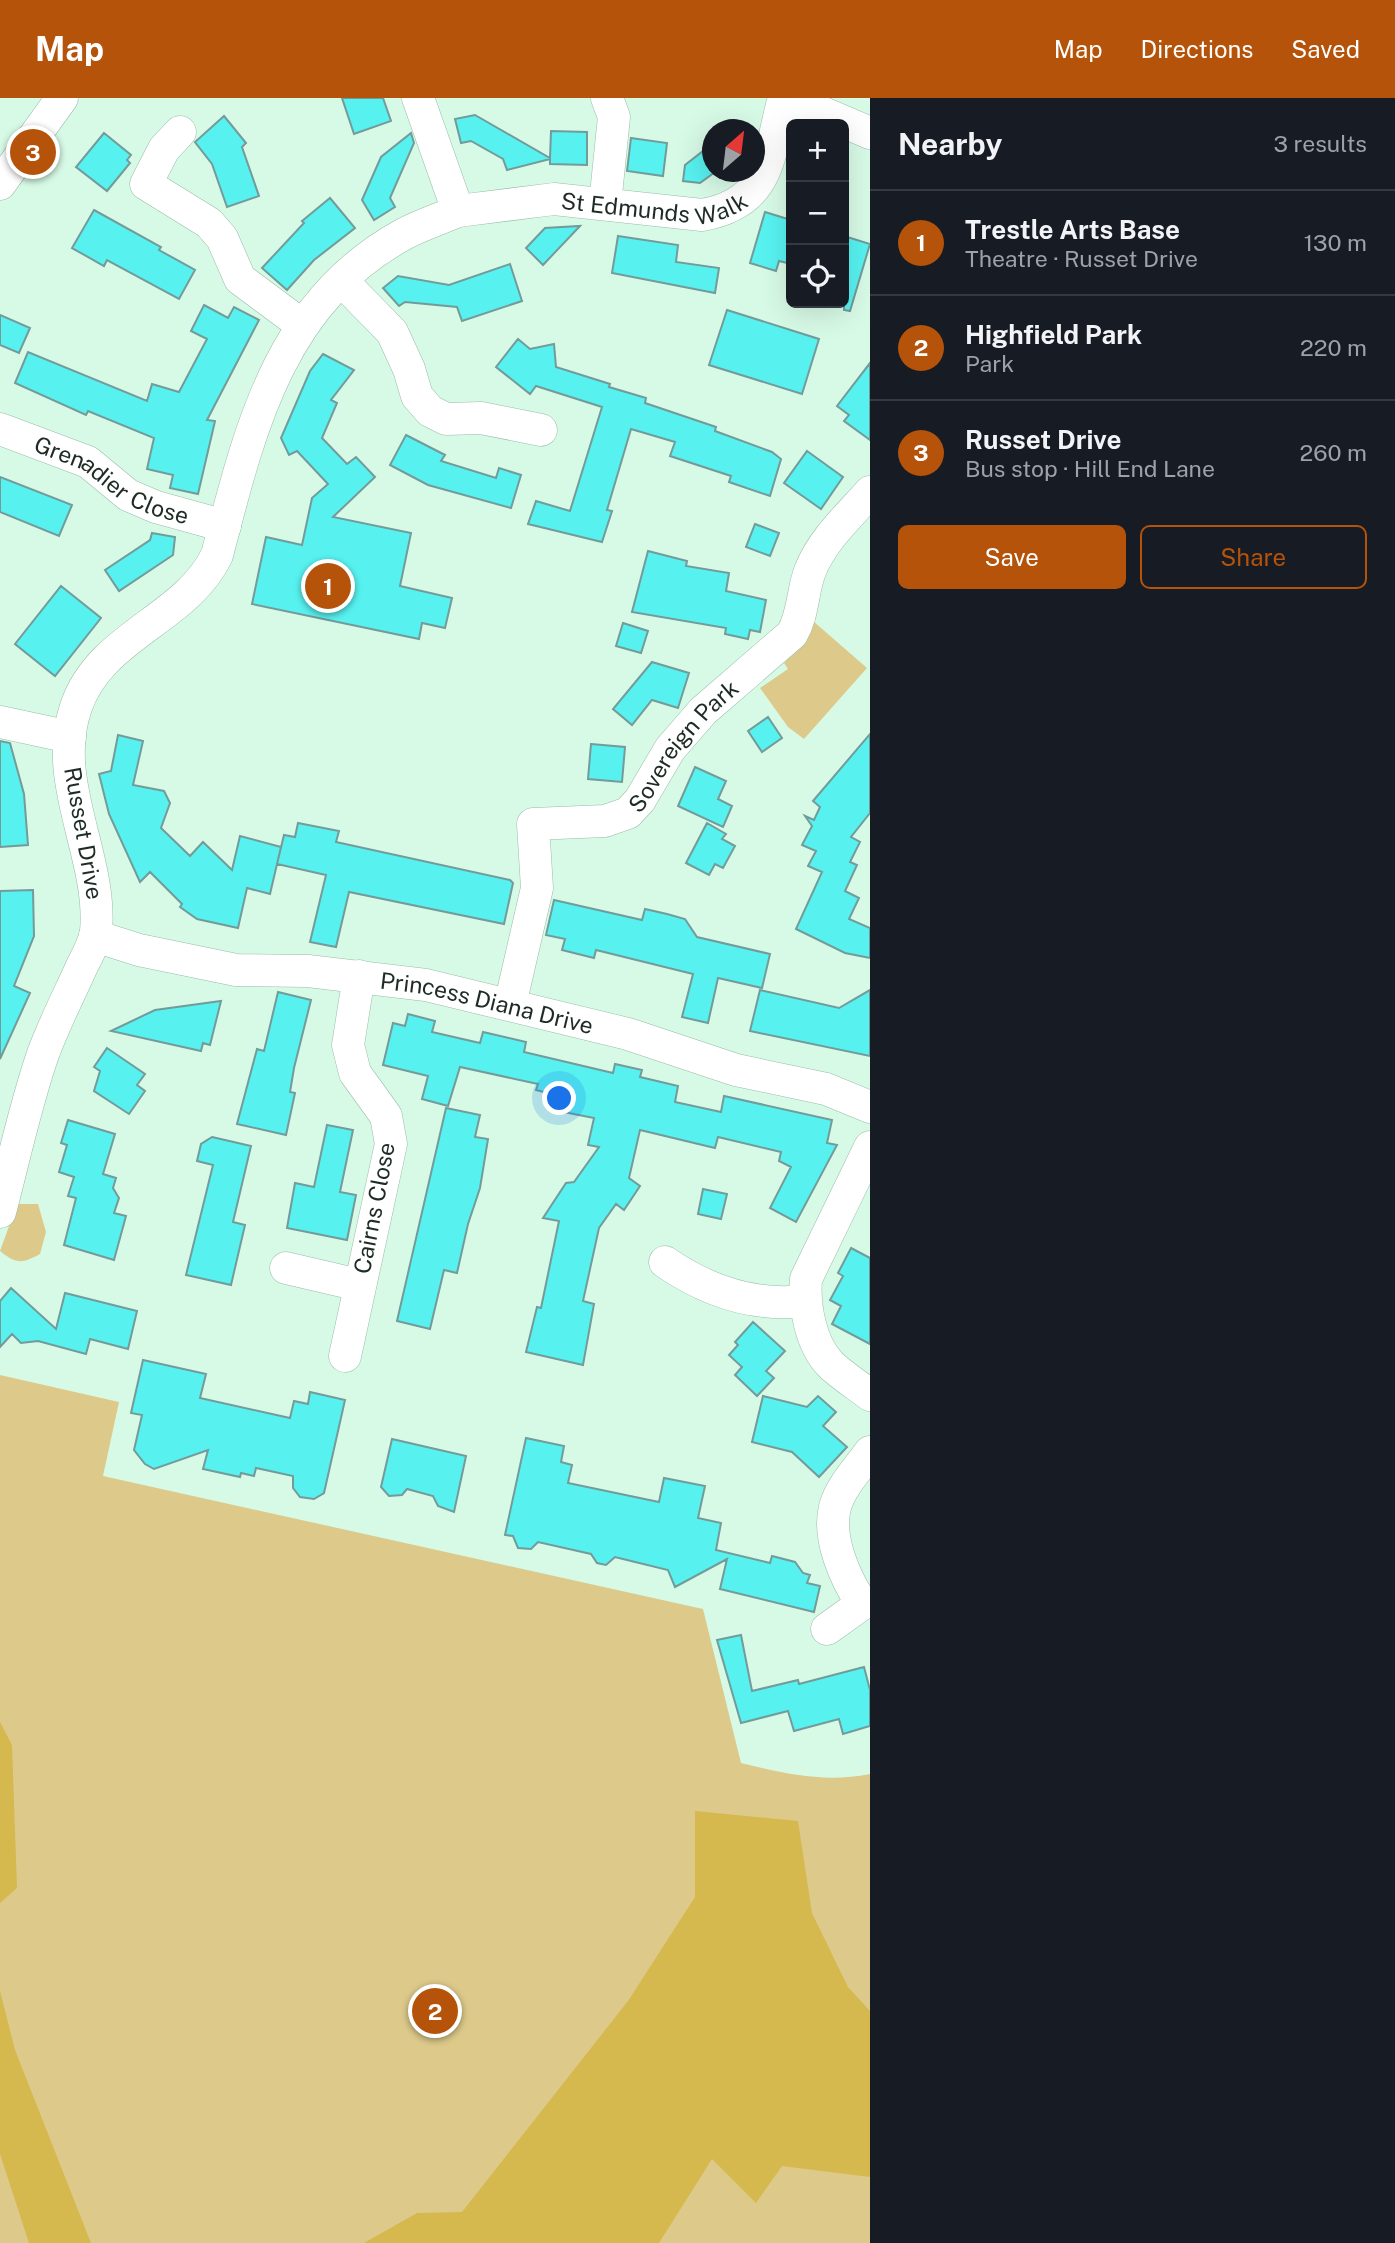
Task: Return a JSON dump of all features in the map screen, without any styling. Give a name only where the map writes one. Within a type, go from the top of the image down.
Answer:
[{"type":"street","points":[[0,184],[62,98]]},
{"type":"street","points":[[418,98],[458,211]]},
{"type":"street","points":[[605,204],[614,117],[607,98]]},
{"type":"street","name":"St Edmunds Walk","points":[[458,211],[554,199],[702,215],[726,211],[746,200],[765,172],[782,102],[814,109],[870,133]]},
{"type":"street","points":[[180,132],[164,149],[135,191],[209,223],[222,238],[240,279],[302,325]]},
{"type":"street","name":"Russet Drive","points":[[0,1212],[11,1124],[95,936],[97,903],[93,869],[71,781],[70,737],[76,707],[104,660],[188,595],[208,575],[218,555],[258,408],[276,368],[302,325],[366,259],[404,234],[458,211]]},
{"type":"street","points":[[342,281],[392,332],[409,369],[417,396],[430,411],[446,419],[481,418],[541,430]]},
{"type":"street","name":"Grenadier Close","points":[[0,429],[88,462],[128,495],[156,507],[225,526]]},
{"type":"street","name":"Sovereign Park","points":[[510,1005],[537,888],[533,824],[605,821],[628,813],[640,800],[670,749],[703,711],[793,634],[801,618],[809,573],[819,552],[870,492]]},
{"type":"street","points":[[0,722],[70,737]]},
{"type":"street","name":"Princess Diana Drive","points":[[95,936],[139,950],[236,970],[308,971],[395,979],[628,1034],[736,1070],[826,1089],[870,1107]]},
{"type":"street","name":"Cairns Close","points":[[345,1356],[391,1144],[386,1116],[355,1073],[348,1045],[359,976]]},
{"type":"street","points":[[870,1147],[806,1279],[804,1301],[818,1346],[829,1363],[870,1395]]},
{"type":"street","points":[[665,1262],[718,1290],[750,1301],[781,1304],[804,1301]]},
{"type":"street","name":"Cairns Close","points":[[286,1268],[359,1285]]},
{"type":"street","points":[[827,1629],[866,1607],[842,1567],[835,1531],[835,1508],[842,1489],[870,1452]]},
{"type":"shaded area","points":[[813,621],[867,668],[804,739],[788,727],[760,688],[788,669],[784,663],[803,645]]},
{"type":"shaded area","points":[[17,1204],[38,1204],[46,1232],[40,1254],[24,1261],[10,1258],[0,1251]]},
{"type":"shaded area","points":[[0,1375],[119,1402],[103,1476],[703,1609],[741,1763],[789,1774],[821,1777],[870,1774],[870,2243],[0,2243]]},
{"type":"shaded area","points":[[0,1722],[12,1745],[17,1888],[0,1903]]},
{"type":"shaded area","points":[[695,1811],[798,1821],[812,1913],[848,1987],[870,2011],[870,2177],[782,2166],[756,2203],[712,2159],[659,2243],[364,2243],[417,2213],[462,2212],[628,2001],[695,1897]]},
{"type":"shaded area","points":[[0,1991],[15,2050],[91,2243],[29,2243],[0,2154]]},
{"type":"building","points":[[342,98],[383,98],[391,121],[354,134]]},
{"type":"building","points":[[475,115],[550,158],[551,131],[587,132],[587,165],[550,164],[550,159],[507,170],[503,159],[471,141],[461,143],[455,119]]},
{"type":"building","points":[[224,116],[246,143],[242,147],[259,196],[227,207],[212,164],[195,142]]},
{"type":"building","points":[[104,133],[131,155],[127,160],[130,163],[107,191],[76,167]]},
{"type":"building","points":[[411,133],[414,143],[390,198],[395,207],[374,220],[362,200],[381,157]]},
{"type":"building","points":[[631,138],[667,143],[663,176],[627,171]]},
{"type":"building","points":[[702,152],[702,182],[683,181],[685,165]]},
{"type":"building","points":[[330,198],[355,228],[314,260],[287,290],[262,268],[304,223],[302,221]]},
{"type":"building","points":[[94,210],[161,247],[159,250],[195,270],[179,299],[107,260],[104,266],[72,248]]},
{"type":"building","points":[[765,212],[786,218],[786,263],[779,261],[776,271],[750,263]]},
{"type":"building","points":[[580,226],[543,265],[526,248],[545,228]]},
{"type":"building","points":[[618,236],[678,245],[676,262],[719,268],[715,293],[612,273]]},
{"type":"building","points":[[849,238],[870,244],[850,311],[844,310],[849,308]]},
{"type":"building","points":[[510,264],[522,301],[462,321],[457,307],[405,302],[399,306],[383,288],[398,276],[449,285]]},
{"type":"building","points":[[204,305],[228,318],[234,307],[259,320],[207,420],[215,421],[198,494],[170,488],[173,475],[147,469],[154,438],[88,411],[86,415],[15,383],[28,352],[147,401],[152,384],[179,392],[207,339],[191,331]]},
{"type":"building","points":[[727,310],[819,339],[802,394],[709,365]]},
{"type":"building","points":[[0,315],[30,328],[19,353],[0,345]]},
{"type":"building","points":[[518,339],[530,349],[554,344],[556,367],[646,398],[645,403],[716,427],[715,431],[772,452],[781,459],[770,496],[729,482],[731,476],[670,456],[675,442],[631,429],[607,510],[612,511],[602,542],[528,524],[536,501],[570,511],[602,407],[536,386],[530,394],[496,367]]},
{"type":"building","points":[[323,354],[354,370],[331,400],[337,403],[322,438],[347,464],[356,457],[375,477],[333,517],[411,533],[400,586],[452,598],[445,628],[422,623],[419,639],[252,604],[266,537],[302,545],[312,498],[328,484],[297,451],[289,455],[281,438],[310,371]]},
{"type":"building","points":[[870,363],[870,440],[844,421],[849,415],[837,406]]},
{"type":"building","points":[[406,435],[445,455],[441,461],[496,478],[499,468],[521,475],[511,508],[428,485],[390,465]]},
{"type":"building","points":[[807,451],[843,477],[821,509],[784,483]]},
{"type":"building","points":[[0,477],[72,505],[59,536],[0,512]]},
{"type":"building","points":[[755,524],[779,533],[770,556],[746,547]]},
{"type":"building","points":[[152,533],[175,537],[173,555],[119,591],[105,570],[150,540]]},
{"type":"building","points":[[648,551],[687,561],[686,566],[729,573],[726,591],[766,600],[760,632],[750,630],[748,639],[725,634],[726,628],[632,612]]},
{"type":"building","points":[[61,586],[101,618],[55,676],[15,644]]},
{"type":"building","points":[[623,623],[648,631],[641,653],[616,646]]},
{"type":"building","points":[[652,662],[689,673],[678,708],[652,700],[632,725],[613,709]]},
{"type":"building","points":[[768,717],[782,738],[762,752],[748,731]]},
{"type":"building","points":[[870,734],[870,813],[851,837],[860,842],[850,862],[857,865],[845,891],[859,898],[849,919],[870,928],[870,958],[845,953],[796,929],[822,872],[808,866],[816,851],[802,845],[812,826],[805,816],[814,820],[820,807],[813,801]]},
{"type":"building","points":[[118,735],[143,741],[133,785],[164,791],[170,803],[161,828],[190,856],[203,842],[232,870],[240,836],[281,847],[270,894],[247,888],[238,928],[197,919],[180,907],[182,904],[150,872],[140,882],[109,814],[99,774],[111,771]]},
{"type":"building","points":[[0,741],[10,743],[24,794],[28,845],[0,847]]},
{"type":"building","points":[[591,744],[625,747],[622,782],[588,779]]},
{"type":"building","points":[[695,767],[726,781],[718,799],[732,806],[723,827],[678,806]]},
{"type":"building","points":[[298,823],[339,831],[336,842],[510,880],[513,883],[504,924],[349,892],[336,947],[310,942],[326,875],[277,864],[284,835],[295,837]]},
{"type":"building","points":[[707,823],[726,834],[722,839],[735,846],[723,868],[715,864],[709,875],[686,863]]},
{"type":"building","points":[[33,890],[34,936],[14,986],[30,993],[0,1059],[0,891]]},
{"type":"building","points":[[554,900],[642,920],[645,909],[667,914],[685,919],[697,937],[770,954],[762,988],[718,978],[708,1023],[682,1017],[693,974],[596,950],[594,958],[562,950],[565,939],[546,935]]},
{"type":"building","points":[[760,990],[839,1008],[870,990],[870,1056],[750,1031]]},
{"type":"building","points":[[278,992],[311,1000],[294,1068],[290,1092],[295,1093],[286,1135],[237,1124],[257,1049],[264,1051]]},
{"type":"building","points":[[221,1001],[210,1045],[203,1043],[201,1051],[111,1031],[155,1010]]},
{"type":"building","points":[[408,1014],[435,1021],[432,1032],[480,1043],[483,1032],[526,1042],[524,1052],[613,1073],[615,1064],[642,1070],[640,1077],[678,1086],[675,1102],[721,1112],[724,1096],[832,1120],[827,1143],[837,1145],[796,1222],[770,1208],[791,1167],[779,1161],[781,1152],[718,1137],[715,1148],[640,1130],[629,1178],[640,1186],[624,1210],[616,1204],[599,1228],[583,1301],[594,1304],[583,1365],[526,1352],[537,1307],[541,1308],[559,1221],[543,1218],[566,1183],[574,1182],[599,1147],[588,1145],[594,1118],[559,1111],[548,1093],[536,1090],[538,1084],[460,1067],[448,1106],[422,1099],[428,1076],[383,1065],[393,1023],[405,1026]]},
{"type":"building","points":[[107,1048],[145,1074],[137,1085],[145,1091],[129,1114],[94,1091],[100,1071],[94,1067]]},
{"type":"building","points":[[446,1108],[480,1115],[475,1137],[488,1139],[480,1188],[468,1224],[457,1273],[444,1270],[430,1329],[397,1321]]},
{"type":"building","points":[[68,1120],[115,1134],[103,1174],[116,1178],[113,1188],[119,1198],[114,1213],[126,1216],[114,1260],[64,1245],[76,1198],[68,1196],[74,1177],[59,1172],[67,1145],[61,1143]]},
{"type":"building","points":[[327,1125],[353,1130],[340,1192],[356,1195],[347,1240],[287,1228],[295,1183],[314,1187]]},
{"type":"building","points":[[212,1137],[251,1146],[233,1222],[245,1225],[231,1285],[186,1275],[213,1165],[197,1161],[201,1144]]},
{"type":"building","points":[[703,1189],[727,1194],[721,1219],[698,1214]]},
{"type":"building","points":[[851,1248],[870,1258],[870,1344],[832,1324],[841,1306],[830,1300],[843,1276],[838,1273]]},
{"type":"building","points":[[11,1288],[56,1329],[65,1293],[137,1311],[128,1349],[90,1339],[86,1354],[38,1341],[21,1343],[12,1334],[0,1347],[0,1301]]},
{"type":"building","points":[[753,1322],[785,1351],[766,1371],[774,1378],[757,1396],[735,1375],[742,1367],[729,1355],[738,1345],[735,1342]]},
{"type":"building","points":[[143,1360],[206,1374],[200,1398],[290,1418],[294,1401],[308,1404],[310,1392],[345,1400],[324,1493],[314,1499],[300,1497],[293,1488],[293,1476],[256,1468],[254,1476],[241,1473],[240,1477],[203,1469],[208,1450],[154,1469],[145,1464],[134,1450],[142,1415],[131,1413]]},
{"type":"building","points":[[763,1396],[807,1407],[818,1396],[836,1412],[823,1426],[847,1447],[819,1477],[792,1452],[752,1442]]},
{"type":"building","points":[[526,1438],[564,1446],[561,1462],[572,1465],[568,1483],[659,1502],[664,1478],[705,1486],[698,1518],[721,1523],[716,1550],[770,1563],[772,1556],[795,1562],[803,1573],[810,1575],[807,1583],[820,1586],[814,1612],[720,1589],[727,1559],[675,1587],[668,1570],[615,1557],[606,1565],[597,1563],[591,1554],[538,1542],[531,1549],[518,1548],[513,1536],[505,1535]]},
{"type":"building","points":[[392,1439],[466,1456],[454,1512],[438,1506],[433,1496],[407,1489],[402,1495],[389,1496],[381,1487]]},
{"type":"building","points":[[741,1635],[752,1691],[798,1680],[799,1684],[864,1667],[870,1690],[870,1726],[843,1734],[839,1719],[794,1731],[788,1711],[741,1723],[717,1640]]},
{"type":"place","name":"Russet Drive","points":[[33,152]]},
{"type":"place","name":"Trestle Arts Base","points":[[328,586]]},
{"type":"place","name":"Highfield Park","points":[[435,2011]]}]
